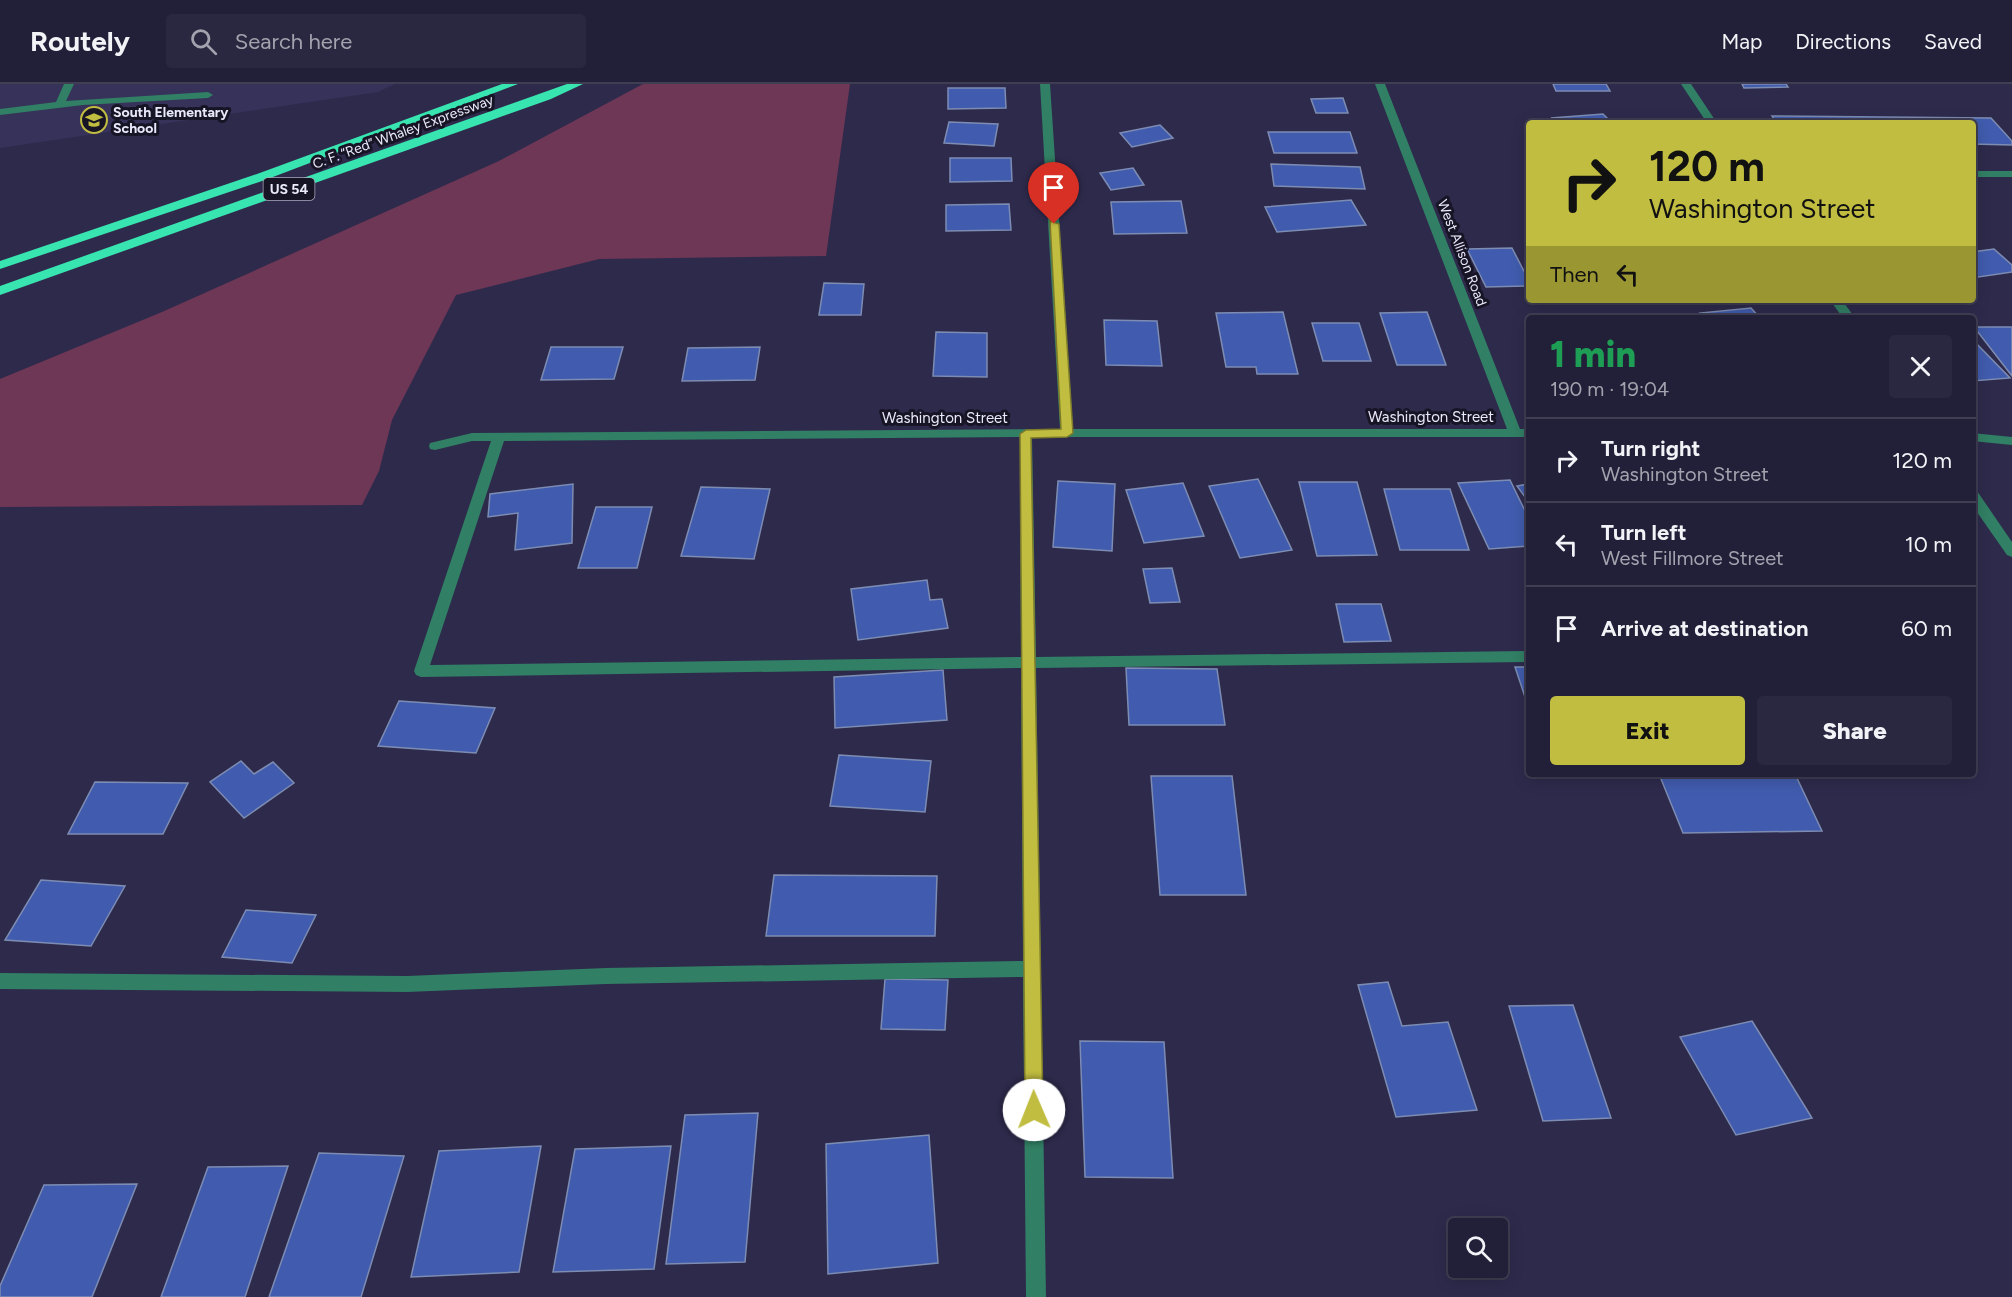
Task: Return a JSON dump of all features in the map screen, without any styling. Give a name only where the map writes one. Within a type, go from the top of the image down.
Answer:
[{"type":"highway","name":"C. F. “Red” Whaley Expressway","points":[[0,265],[261,177],[512,84]]},
{"type":"highway","name":"C. F. “Red” Whaley Expressway","points":[[0,291],[536,101],[577,84]]},
{"type":"street","points":[[60,105],[69,84]]},
{"type":"street","points":[[1045,84],[1067,433]]},
{"type":"street","name":"West Allison Road","points":[[1380,84],[1515,433]]},
{"type":"street","points":[[1686,84],[1710,120]]},
{"type":"street","points":[[0,112],[60,105],[208,95]]},
{"type":"street","points":[[1976,174],[2012,174]]},
{"type":"street","name":"Washington Street","points":[[435,446],[472,437],[1526,433]]},
{"type":"street","points":[[1026,434],[1036,1297]]},
{"type":"street","points":[[499,437],[420,671],[1526,656]]},
{"type":"street","points":[[1976,437],[2012,441]]},
{"type":"street","points":[[1976,500],[2012,552]]},
{"type":"street","points":[[0,981],[407,984],[606,976],[1032,969]]},
{"type":"shaded area","name":"South Elementary School","points":[[0,84],[395,84],[378,92],[0,148]]},
{"type":"shaded area","points":[[643,84],[850,84],[826,256],[599,259],[456,295],[392,420],[379,471],[362,505],[0,507],[0,379],[162,312],[499,161]]},
{"type":"building","points":[[1553,84],[1606,84],[1610,91],[1556,91]]},
{"type":"building","points":[[1742,84],[1786,84],[1788,87],[1744,88]]},
{"type":"building","points":[[948,88],[1005,88],[1006,108],[948,109]]},
{"type":"building","points":[[1343,98],[1348,113],[1316,113],[1311,99]]},
{"type":"building","points":[[1603,114],[1609,120],[1554,120],[1552,118]]},
{"type":"building","points":[[1772,116],[1991,118],[2012,141],[2012,145],[1976,144],[1976,120],[1775,120]]},
{"type":"building","points":[[949,122],[998,124],[994,146],[944,143]]},
{"type":"building","points":[[1160,125],[1173,138],[1132,147],[1120,133]]},
{"type":"building","points":[[1268,132],[1350,132],[1357,153],[1274,153]]},
{"type":"building","points":[[950,158],[1011,158],[1012,181],[950,182]]},
{"type":"building","points":[[1271,164],[1360,167],[1365,189],[1274,186]]},
{"type":"building","points":[[1133,168],[1144,185],[1111,190],[1100,173]]},
{"type":"building","points":[[1351,200],[1366,225],[1277,232],[1265,207]]},
{"type":"building","points":[[1181,201],[1187,233],[1114,234],[1111,202]]},
{"type":"building","points":[[1009,204],[1011,230],[946,231],[946,205]]},
{"type":"building","points":[[1512,248],[1526,275],[1526,286],[1486,287],[1467,249]]},
{"type":"building","points":[[1994,249],[2012,265],[2012,272],[1976,277],[1976,251]]},
{"type":"building","points":[[824,283],[864,284],[861,315],[819,315]]},
{"type":"building","points":[[1751,308],[1757,315],[1702,315],[1700,313]]},
{"type":"building","points":[[1283,312],[1298,374],[1257,374],[1256,367],[1226,367],[1216,313]]},
{"type":"building","points":[[1427,312],[1446,365],[1397,365],[1380,313]]},
{"type":"building","points":[[1104,320],[1157,321],[1162,366],[1106,365]]},
{"type":"building","points":[[1312,323],[1359,323],[1371,361],[1323,361]]},
{"type":"building","points":[[1976,327],[2012,327],[2012,376],[1976,330]]},
{"type":"building","points":[[936,332],[987,333],[987,377],[933,376]]},
{"type":"building","points":[[1976,343],[2010,378],[1976,381]]},
{"type":"building","points":[[551,347],[623,347],[614,379],[541,380]]},
{"type":"building","points":[[760,347],[755,380],[682,381],[688,348]]},
{"type":"building","points":[[1258,479],[1292,550],[1240,558],[1209,486]]},
{"type":"building","points":[[1510,480],[1526,513],[1526,546],[1489,549],[1458,483]]},
{"type":"building","points":[[1058,481],[1115,484],[1112,551],[1053,547]]},
{"type":"building","points":[[1299,482],[1357,482],[1377,555],[1317,556]]},
{"type":"building","points":[[1183,483],[1204,536],[1144,543],[1126,490]]},
{"type":"building","points":[[573,484],[572,543],[515,550],[518,513],[488,517],[490,494]]},
{"type":"building","points":[[1526,484],[1526,498],[1517,486]]},
{"type":"building","points":[[701,487],[770,489],[754,559],[681,556]]},
{"type":"building","points":[[1384,489],[1450,489],[1469,550],[1400,550]]},
{"type":"building","points":[[596,507],[652,507],[637,568],[578,568]]},
{"type":"building","points":[[1172,568],[1180,602],[1150,603],[1143,569]]},
{"type":"building","points":[[927,580],[930,600],[942,599],[948,628],[858,640],[851,589]]},
{"type":"building","points":[[1336,604],[1381,604],[1391,641],[1344,642]]},
{"type":"building","points":[[1515,667],[1526,667],[1526,700]]},
{"type":"building","points":[[1126,668],[1217,669],[1225,725],[1129,725]]},
{"type":"building","points":[[943,670],[947,720],[835,728],[834,677]]},
{"type":"building","points":[[399,701],[495,708],[476,753],[378,746]]},
{"type":"building","points":[[839,755],[931,761],[925,812],[830,806]]},
{"type":"building","points":[[241,761],[254,774],[273,762],[294,783],[244,818],[210,782]]},
{"type":"building","points":[[1151,776],[1232,776],[1246,895],[1160,895]]},
{"type":"building","points":[[1660,777],[1796,777],[1822,831],[1683,833]]},
{"type":"building","points":[[95,782],[188,783],[163,834],[68,834]]},
{"type":"building","points":[[774,875],[937,876],[935,936],[766,936]]},
{"type":"building","points":[[41,880],[125,886],[91,946],[5,940]]},
{"type":"building","points":[[246,910],[316,915],[292,963],[222,957]]},
{"type":"building","points":[[885,979],[948,980],[945,1030],[881,1029]]},
{"type":"building","points":[[1388,982],[1402,1026],[1448,1022],[1477,1110],[1396,1117],[1358,985]]},
{"type":"building","points":[[1573,1005],[1611,1118],[1543,1121],[1509,1006]]},
{"type":"building","points":[[1752,1021],[1812,1118],[1736,1135],[1680,1037]]},
{"type":"building","points":[[1080,1041],[1164,1042],[1173,1178],[1085,1177]]},
{"type":"building","points":[[758,1113],[745,1262],[666,1264],[685,1115]]},
{"type":"building","points":[[929,1135],[938,1263],[828,1274],[826,1144]]},
{"type":"building","points":[[541,1146],[519,1272],[411,1277],[439,1151]]},
{"type":"building","points":[[671,1146],[654,1269],[553,1272],[575,1149]]},
{"type":"building","points":[[319,1153],[404,1156],[361,1297],[269,1297]]},
{"type":"building","points":[[288,1166],[245,1297],[161,1297],[208,1167]]},
{"type":"building","points":[[137,1184],[92,1297],[0,1297],[0,1286],[44,1185]]},
{"type":"place","name":"South Elementary School","points":[[94,120]]},
{"type":"route","points":[[1034,1110],[1026,434],[1067,433],[1054,224]]}]
